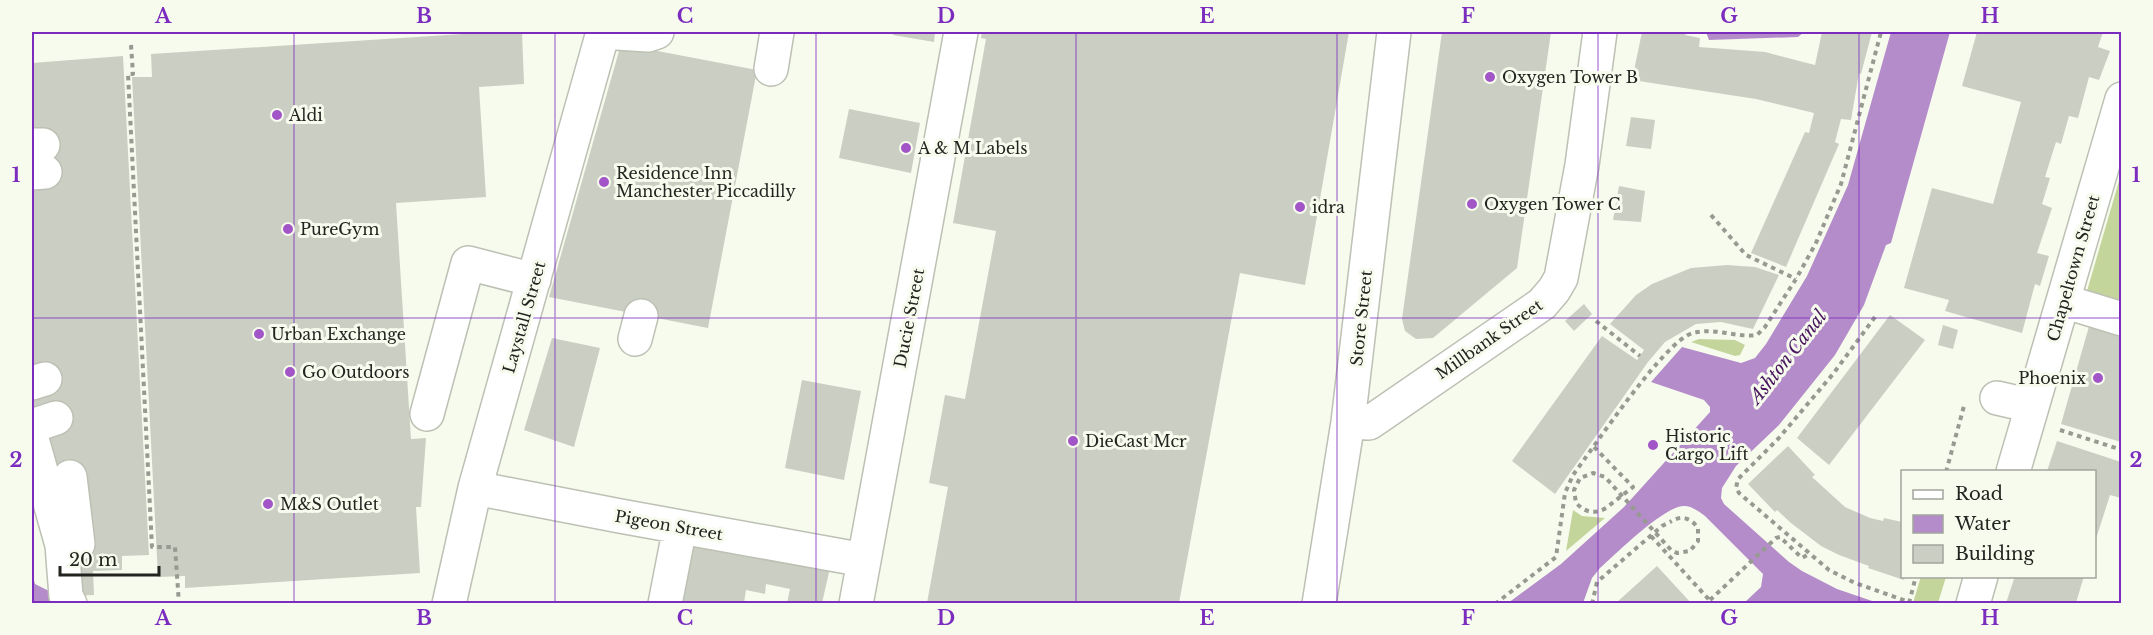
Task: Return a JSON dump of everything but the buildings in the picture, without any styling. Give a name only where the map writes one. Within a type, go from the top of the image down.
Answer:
[{"type":"street","points":[[602,32],[648,35],[657,32]]},
{"type":"street","name":"Laystall Street","points":[[449,603],[475,488],[602,32]]},
{"type":"street","points":[[771,69],[777,32]]},
{"type":"street","name":"Ducie Street","points":[[856,603],[961,32]]},
{"type":"street","name":"Store Street","points":[[1319,603],[1348,422],[1394,32]]},
{"type":"street","name":"Millbank Street","points":[[1348,422],[1369,423],[1375,419],[1542,304],[1562,278],[1582,165],[1600,32]]},
{"type":"street","name":"Chapeltown Street","points":[[2013,470],[2121,99]]},
{"type":"street","points":[[427,414],[468,262],[534,280]]},
{"type":"street","points":[[2063,301],[2121,319]]},
{"type":"street","points":[[1982,397],[2030,413]]},
{"type":"street","points":[[32,439],[62,545],[66,596],[70,603]]},
{"type":"street","points":[[70,477],[84,595],[83,603]]},
{"type":"street","name":"Pigeon Street","points":[[475,488],[864,560]]},
{"type":"street","points":[[664,603],[680,527]]},
{"type":"street","points":[[1973,603],[1980,578]]},
{"type":"path","points":[[1495,603],[1556,557],[1565,493],[1573,475],[1653,367],[1683,336],[1711,330],[1757,335],[1776,312],[1816,243],[1841,184],[1881,32]]},
{"type":"path","points":[[131,45],[133,74],[128,74],[152,547],[175,547],[179,603]]},
{"type":"path","points":[[1711,215],[1746,255],[1796,279]]},
{"type":"path","points":[[1875,317],[1833,374],[1778,440],[1738,479],[1736,488],[1738,493],[1829,570],[1855,583],[1909,603],[1915,578]]},
{"type":"path","points":[[1596,321],[1640,356]]},
{"type":"path","points":[[1648,362],[1653,367]]},
{"type":"path","points":[[1946,470],[1982,397]]},
{"type":"path","points":[[2030,413],[2121,450]]},
{"type":"path","points":[[1592,603],[1597,582],[1651,536],[1670,522],[1675,518],[1688,519],[1698,528],[1698,541],[1690,551],[1677,553],[1671,550],[1605,477],[1593,473],[1580,478],[1574,490],[1576,503],[1586,511],[1593,513],[1606,508],[1633,486],[1594,447]]},
{"type":"path","points":[[1651,536],[1712,602],[1776,538],[1780,537],[1802,558],[1809,554]]},
{"type":"green space","points":[[2121,174],[2121,301],[2087,291]]},
{"type":"green space","points":[[1699,339],[1735,340],[1745,345],[1740,355],[1735,356],[1691,342]]},
{"type":"green space","points":[[1573,510],[1582,516],[1605,518],[1566,551]]},
{"type":"green space","points":[[1920,578],[1946,578],[1938,603],[1913,603]]},
{"type":"water","points":[[1706,32],[1804,32],[1798,37],[1709,40]]},
{"type":"water","name":"Ashton Canal","points":[[1891,32],[1950,32],[1891,243],[1886,245],[1864,305],[1835,355],[1779,425],[1736,466],[1722,488],[1721,498],[1724,504],[1802,571],[1837,589],[1878,603],[1744,603],[1761,587],[1763,574],[1705,516],[1684,506],[1675,508],[1653,522],[1600,568],[1592,578],[1583,603],[1508,603],[1561,564],[1624,507],[1710,412],[1710,407],[1704,400],[1651,382],[1682,347],[1741,363],[1755,358],[1766,344],[1807,276],[1848,185]]},
{"type":"water","points":[[32,573],[35,584],[57,595],[59,603],[32,603]]},
{"type":"place","name":"Oxygen Tower B","points":[[1490,77]]},
{"type":"place","name":"Aldi","points":[[277,115]]},
{"type":"place","name":"A & M Labels","points":[[906,148]]},
{"type":"place","name":"Residence Inn Manchester Piccadilly","points":[[604,182]]},
{"type":"place","name":"Oxygen Tower C","points":[[1472,204]]},
{"type":"place","name":"idra","points":[[1300,207]]},
{"type":"place","name":"PureGym","points":[[288,229]]},
{"type":"place","name":"Urban Exchange","points":[[259,334]]},
{"type":"place","name":"Go Outdoors","points":[[290,372]]},
{"type":"place","name":"Phoenix","points":[[2098,378]]},
{"type":"place","name":"DieCast Mcr","points":[[1073,441]]},
{"type":"place","name":"Historic Cargo Lift","points":[[1653,445]]},
{"type":"place","name":"M&S Outlet","points":[[268,504]]}]
